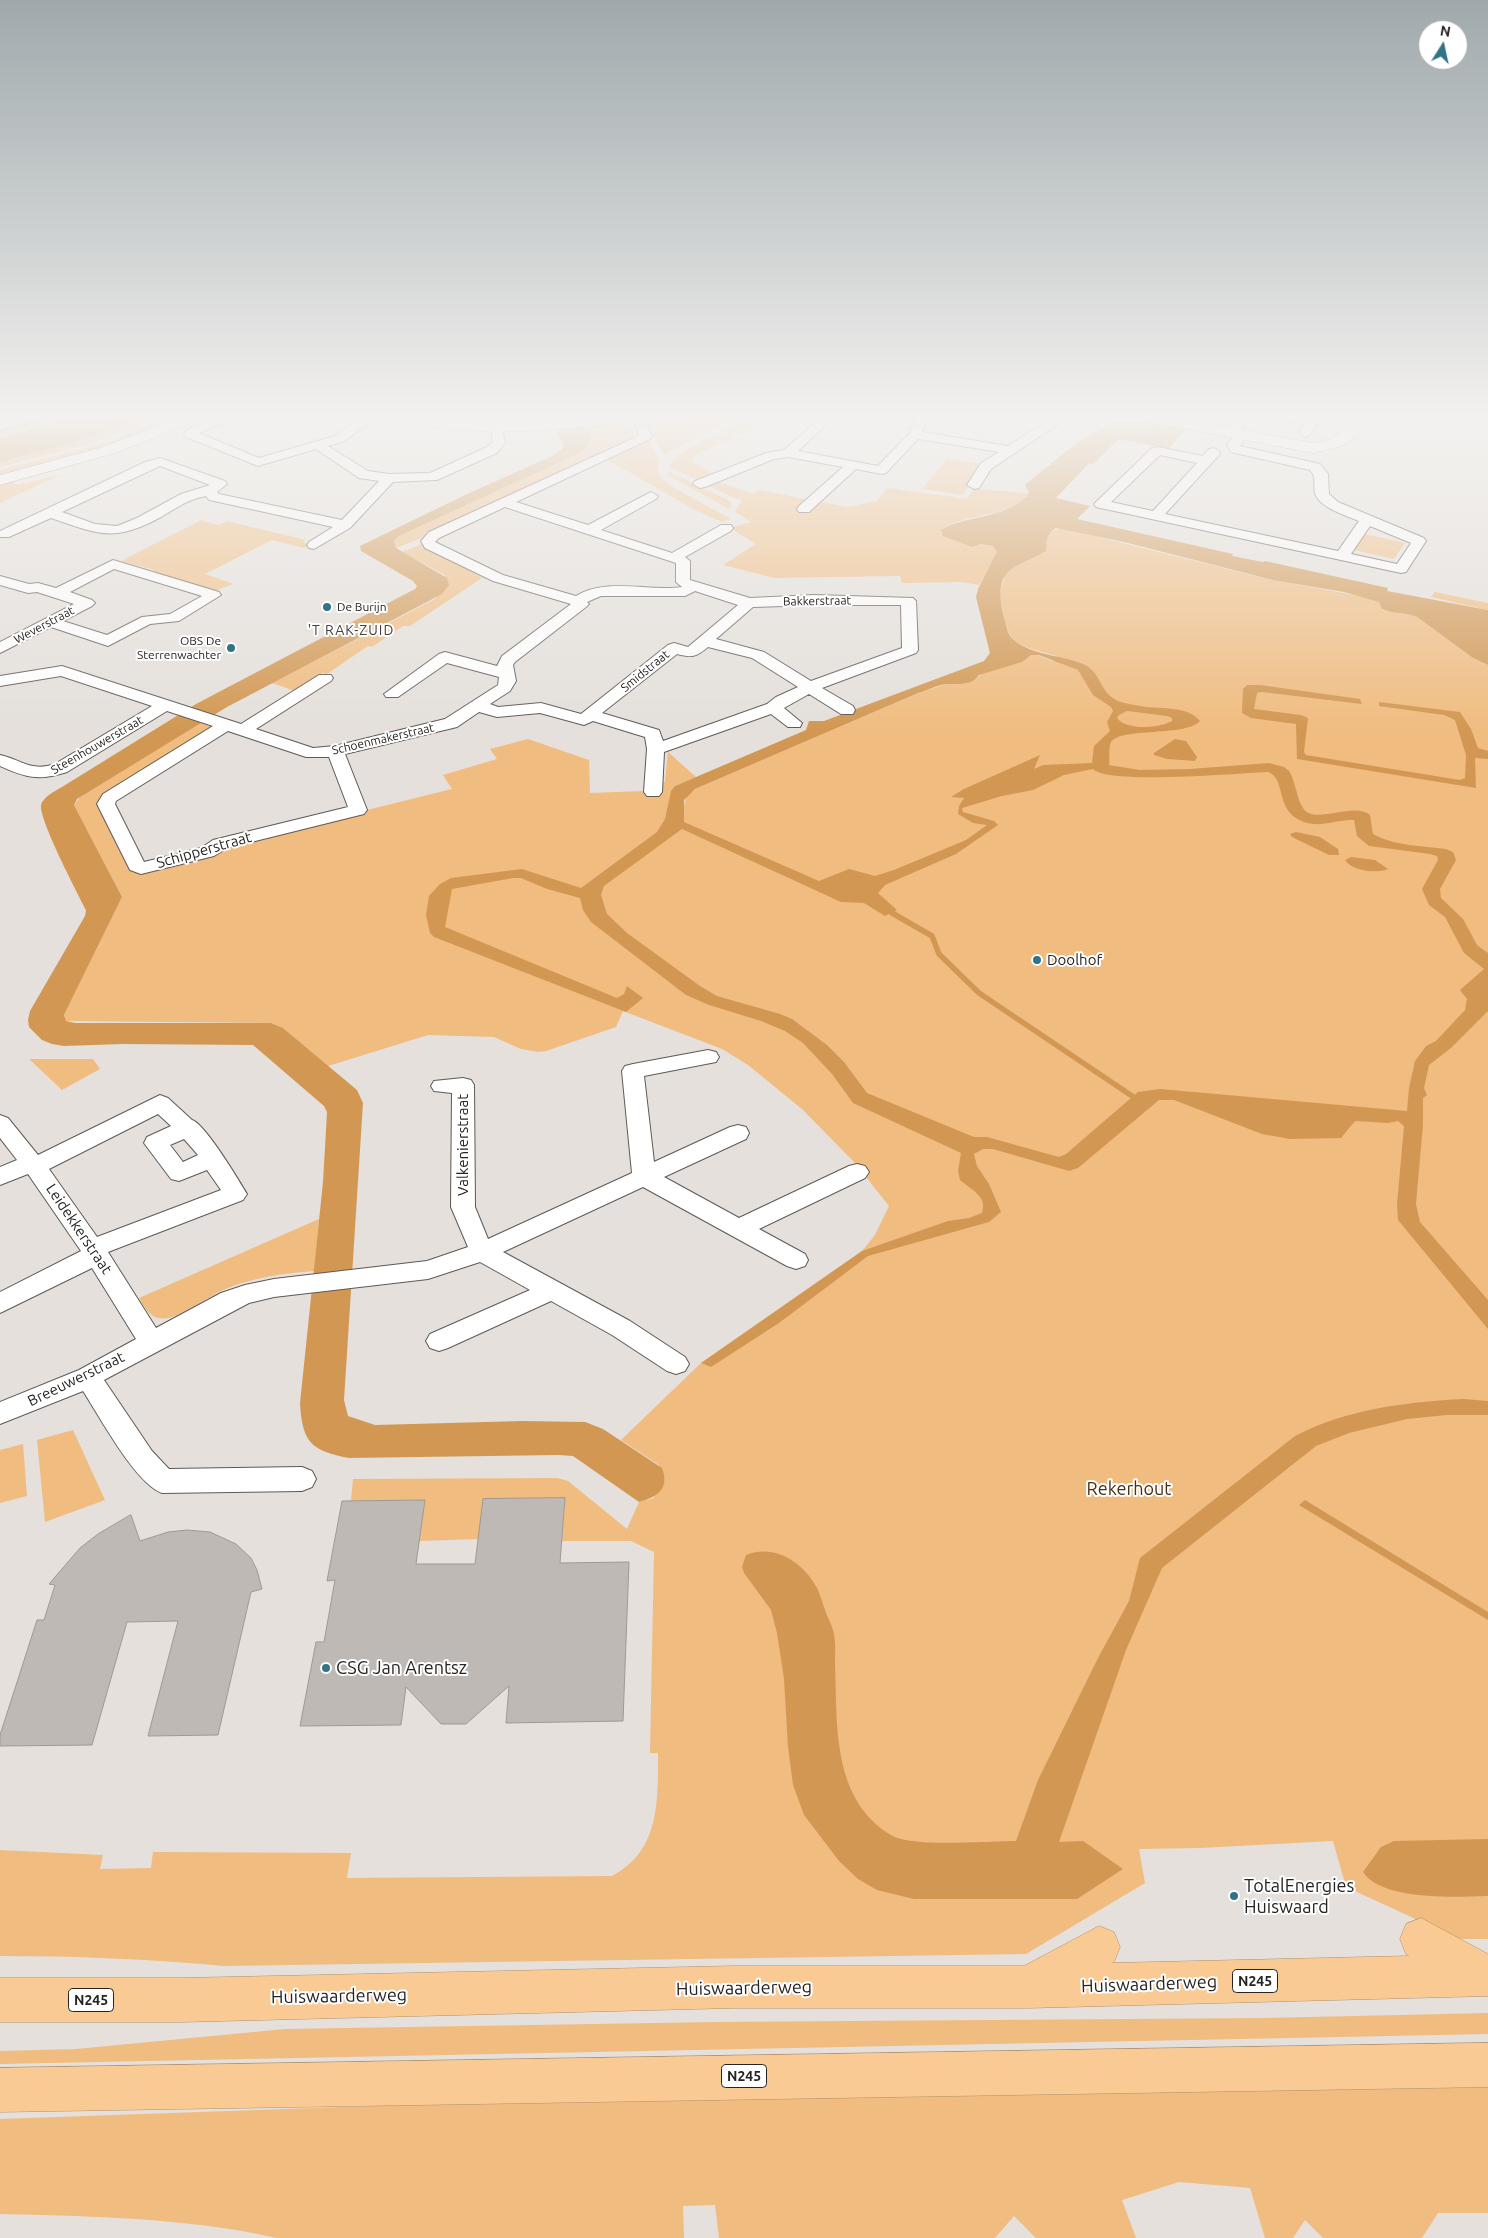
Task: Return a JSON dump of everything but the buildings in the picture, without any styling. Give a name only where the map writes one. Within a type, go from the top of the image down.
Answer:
[{"type":"highway","points":[[1421,1939],[1485,1975]]},
{"type":"highway","points":[[1028,1987],[1099,1947]]},
{"type":"highway","name":"Huiswaarderweg","points":[[0,2000],[182,2000],[734,1987],[1028,1987],[1485,1975]]},
{"type":"highway","name":"N245","points":[[0,2090],[1488,2065]]},
{"type":"street","points":[[1,538],[35,520]]},
{"type":"street","points":[[73,520],[103,530],[117,530],[141,520]]},
{"type":"street","points":[[325,520],[346,525]]},
{"type":"street","points":[[314,545],[350,520]]},
{"type":"street","points":[[464,520],[434,535],[428,542],[498,578],[578,601],[588,595],[601,592],[638,594],[685,592],[692,586],[683,582],[683,561],[557,520]]},
{"type":"street","points":[[588,531],[607,520]]},
{"type":"street","points":[[1177,520],[1401,569],[1419,541],[1368,520]]},
{"type":"street","points":[[1342,556],[1367,520]]},
{"type":"street","points":[[673,558],[726,528]]},
{"type":"street","points":[[50,622],[108,641],[147,620],[174,618],[214,595],[113,564],[57,593]]},
{"type":"street","name":"Weverstraat","points":[[0,580],[28,589],[38,588],[57,593],[87,603],[0,648]]},
{"type":"street","name":"Bakkerstraat","points":[[656,749],[773,708],[779,701],[910,650],[908,601],[814,600],[749,603],[692,586]]},
{"type":"street","name":"Schoenmakerstraat","points":[[172,708],[308,752],[335,751],[451,723],[504,688],[508,681],[505,665],[508,659],[580,606],[581,604],[578,601]]},
{"type":"street","name":"Smidstraat","points":[[590,715],[674,648],[691,653],[749,603]]},
{"type":"street","points":[[705,641],[758,655],[847,710]]},
{"type":"street","points":[[428,652],[507,674]]},
{"type":"street","points":[[392,694],[445,657]]},
{"type":"street","points":[[0,680],[62,671],[172,708]]},
{"type":"street","points":[[226,726],[325,678]]},
{"type":"street","points":[[478,706],[497,712],[541,708],[584,720],[590,715],[653,734],[656,749],[653,792]]},
{"type":"street","name":"Steenhouwerstraat","points":[[0,760],[33,774],[46,774],[61,768],[172,708]]},
{"type":"street","points":[[773,708],[794,723]]},
{"type":"street","name":"Schipperstraat","points":[[226,726],[109,798],[106,804],[137,866],[141,868],[207,852],[220,844],[358,810],[335,751]]},
{"type":"street","points":[[644,1177],[633,1071],[708,1057]]},
{"type":"street","name":"Valkenierstraat","points":[[442,1086],[463,1085],[463,1207],[482,1252]]},
{"type":"street","points":[[0,1177],[34,1164],[160,1103],[188,1127],[204,1144],[235,1194],[95,1251],[0,1303]]},
{"type":"street","name":"Leidekkerstraat","points":[[0,1122],[34,1164],[95,1251],[150,1341]]},
{"type":"street","points":[[188,1127],[155,1143],[179,1173],[212,1158]]},
{"type":"street","points":[[150,1341],[230,1300],[261,1291],[428,1270],[482,1252],[738,1133]]},
{"type":"street","points":[[740,1228],[857,1172]]},
{"type":"street","points":[[644,1177],[796,1260]]},
{"type":"street","points":[[482,1252],[622,1328],[676,1364]]},
{"type":"street","points":[[439,1341],[551,1291]]},
{"type":"street","name":"Breeuwerstraat","points":[[0,1413],[46,1396],[88,1377],[150,1341]]},
{"type":"street","points":[[88,1377],[142,1460],[162,1481],[302,1479]]},
{"type":"green space","points":[[200,520],[218,525],[227,521],[306,540],[303,542],[309,545],[304,548],[272,540],[205,574],[233,584],[215,591],[121,561]]},
{"type":"green space","points":[[433,520],[454,520],[427,533],[419,539],[396,548],[393,543],[399,536]]},
{"type":"green space","name":"Rekerhout","points":[[749,520],[962,520],[941,529],[940,533],[971,547],[981,544],[993,546],[997,552],[994,560],[1013,567],[1046,551],[1046,540],[1049,533],[1066,529],[1260,577],[1364,597],[1379,602],[1382,609],[1386,611],[1417,617],[1473,658],[1488,665],[1488,1939],[1459,1939],[1346,1887],[1333,1841],[1200,1848],[1139,1849],[1145,1883],[1026,1954],[224,1966],[112,1958],[0,1956],[0,1850],[103,1855],[100,1869],[151,1868],[153,1852],[351,1853],[347,1878],[612,1876],[628,1866],[648,1839],[653,1823],[658,1789],[658,1753],[650,1753],[654,1552],[631,1541],[562,1541],[565,1499],[478,1539],[419,1541],[425,1500],[351,1501],[353,1479],[557,1478],[568,1481],[627,1529],[639,1502],[654,1498],[659,1465],[621,1440],[701,1363],[862,1251],[875,1235],[889,1206],[855,1163],[802,1109],[748,1065],[722,1049],[623,1011],[616,1027],[546,1051],[538,1052],[521,1049],[494,1037],[428,1035],[328,1066],[283,1028],[271,1023],[66,1021],[64,1015],[122,897],[74,805],[80,797],[200,723],[215,728],[104,797],[136,867],[452,789],[443,775],[497,759],[490,749],[528,739],[589,760],[590,793],[644,791],[661,782],[665,782],[668,752],[696,777],[675,786],[684,807],[686,796],[695,789],[918,693],[943,685],[977,678],[982,673],[1021,662],[1031,655],[1038,655],[1052,661],[1057,656],[1020,644],[1010,634],[1000,597],[1000,590],[1005,577],[987,573],[979,585],[963,582],[902,583],[900,576],[774,578],[723,565],[756,544],[730,528],[751,522]]},
{"type":"green space","points":[[1365,534],[1405,543],[1394,559],[1354,550]]},
{"type":"green space","points":[[422,544],[482,578],[410,626],[403,626],[372,647],[368,646],[327,674],[322,673],[295,691],[272,683],[435,599],[445,575],[402,552]]},
{"type":"green space","points":[[1435,592],[1488,603],[1488,610],[1431,597]]},
{"type":"green space","points":[[29,1059],[93,1059],[100,1069],[62,1090]]},
{"type":"green space","points":[[319,1219],[314,1271],[279,1275],[245,1282],[223,1290],[180,1314],[168,1318],[153,1316],[139,1298]]},
{"type":"green space","points":[[73,1430],[105,1500],[45,1522],[37,1440]]},
{"type":"green space","points":[[23,1444],[27,1496],[0,1503],[0,1450]]},
{"type":"green space","points":[[1488,2013],[1488,2034],[0,2064],[0,2051],[76,2049],[285,2029],[716,2022],[1264,2018]]},
{"type":"green space","points":[[1488,2082],[1488,2213],[1438,2213],[1422,2238],[1323,2238],[1305,2220],[1293,2238],[1265,2238],[1250,2188],[1179,2182],[1122,2200],[1136,2238],[1036,2238],[1014,2216],[995,2238],[719,2238],[715,2205],[683,2206],[684,2238],[277,2238],[243,2231],[174,2222],[104,2217],[0,2214],[0,2119],[684,2095]]},
{"type":"shaded area","points":[[413,520],[433,520],[399,536],[394,541],[396,548],[447,578],[449,585],[442,594],[227,707],[77,799],[74,805],[122,897],[64,1015],[66,1021],[75,1023],[271,1023],[283,1028],[357,1090],[363,1103],[344,1400],[348,1416],[375,1425],[522,1421],[585,1422],[603,1429],[662,1468],[664,1475],[663,1487],[656,1495],[639,1502],[573,1456],[349,1458],[326,1452],[311,1443],[303,1427],[300,1403],[323,1182],[327,1112],[324,1106],[253,1045],[122,1044],[64,1046],[42,1040],[29,1027],[30,1011],[85,916],[86,910],[46,825],[41,805],[44,799],[196,704],[415,589],[417,586],[413,581],[361,551],[360,546]]},
{"type":"shaded area","points":[[1083,520],[1233,554],[1232,556],[1265,561],[1388,588],[1387,591],[1488,610],[1488,665],[1473,658],[1417,617],[1382,609],[1379,602],[1344,592],[1273,580],[1124,542],[1056,528],[1048,538],[1046,551],[1014,567],[1007,573],[1003,580],[1000,597],[1008,632],[1021,645],[1089,667],[1108,694],[1120,702],[1182,711],[1195,716],[1200,721],[1193,726],[1182,729],[1117,737],[1110,744],[1109,765],[1140,770],[1190,769],[1269,763],[1284,767],[1289,771],[1301,804],[1308,813],[1316,815],[1344,811],[1363,811],[1370,815],[1373,834],[1381,838],[1399,843],[1446,849],[1453,852],[1456,860],[1440,889],[1441,898],[1463,919],[1477,945],[1488,953],[1488,1011],[1451,1048],[1429,1065],[1424,1088],[1427,1095],[1423,1098],[1423,1125],[1416,1204],[1420,1222],[1488,1300],[1488,1329],[1398,1220],[1397,1204],[1404,1126],[1398,1121],[1388,1123],[1355,1121],[1341,1138],[1290,1139],[1262,1134],[1174,1100],[1159,1100],[1078,1168],[1069,1171],[993,1149],[983,1149],[974,1154],[977,1166],[989,1184],[1001,1212],[989,1222],[868,1256],[779,1323],[711,1367],[701,1363],[862,1251],[948,1221],[969,1218],[982,1213],[983,1202],[981,1198],[960,1180],[958,1171],[961,1153],[853,1103],[832,1074],[803,1043],[785,1031],[761,1021],[709,1005],[686,995],[591,922],[583,910],[580,898],[547,889],[521,878],[452,889],[445,927],[617,998],[624,994],[627,986],[643,998],[626,1012],[434,937],[430,933],[426,915],[429,896],[440,884],[451,878],[522,869],[581,888],[657,832],[665,819],[671,791],[675,786],[806,730],[809,721],[824,721],[984,661],[990,653],[976,597],[978,589],[997,552],[993,546],[981,544],[972,547],[943,536],[940,530],[963,521]],"holes":[[[1031,655],[1039,655],[1078,670],[1093,695],[1111,707],[1113,711],[1107,722],[1110,731],[1094,746],[1092,763],[1043,765],[1034,769],[1040,755],[964,789],[951,797],[964,798],[959,806],[958,814],[973,823],[987,825],[966,840],[875,876],[849,869],[819,881],[684,822],[684,800],[695,789],[918,693],[941,685],[971,682],[979,675],[1022,662]],[[1127,711],[1172,718],[1172,721],[1152,727],[1128,725],[1117,718]],[[1093,769],[1103,774],[1147,777],[1268,772],[1278,782],[1285,805],[1296,818],[1313,824],[1354,820],[1357,836],[1369,846],[1437,856],[1438,860],[1422,889],[1429,905],[1445,917],[1464,953],[1484,969],[1460,990],[1467,999],[1465,1010],[1436,1041],[1426,1046],[1415,1061],[1409,1088],[1407,1111],[1160,1089],[1138,1092],[1066,1154],[1059,1157],[987,1137],[974,1137],[867,1093],[844,1062],[827,1045],[792,1019],[717,996],[700,986],[627,933],[607,914],[601,895],[604,886],[682,829],[841,902],[864,903],[885,916],[897,910],[878,893],[885,885],[956,854],[998,825],[994,821],[963,812],[962,808],[1002,796],[1033,790],[1064,775]]]},
{"type":"shaded area","points":[[1247,685],[1260,685],[1360,699],[1362,704],[1262,692],[1257,693],[1254,709],[1301,715],[1308,718],[1304,752],[1306,755],[1460,780],[1465,778],[1466,755],[1455,720],[1444,715],[1379,706],[1379,702],[1460,712],[1471,729],[1478,748],[1488,751],[1488,759],[1475,758],[1476,788],[1297,759],[1296,724],[1251,718],[1242,713],[1243,689]]},
{"type":"shaded area","points":[[1175,739],[1186,741],[1197,757],[1195,761],[1167,759],[1154,755],[1154,753]]},
{"type":"shaded area","points":[[1296,832],[1320,837],[1338,849],[1339,855],[1329,855],[1292,837],[1290,834]]},
{"type":"shaded area","points":[[1351,857],[1375,860],[1388,869],[1371,871],[1359,869],[1348,864],[1345,860]]},
{"type":"shaded area","points":[[1464,1399],[1488,1401],[1488,1415],[1447,1415],[1407,1419],[1349,1433],[1316,1446],[1162,1568],[1126,1650],[1059,1842],[1083,1841],[1123,1869],[1077,1899],[914,1899],[877,1890],[858,1879],[839,1861],[804,1815],[793,1785],[788,1747],[784,1679],[777,1633],[771,1610],[744,1573],[742,1567],[746,1555],[768,1552],[788,1558],[804,1571],[817,1588],[835,1638],[837,1723],[842,1762],[855,1798],[866,1814],[887,1833],[905,1840],[936,1843],[1016,1841],[1038,1780],[1098,1658],[1129,1601],[1140,1558],[1295,1436],[1335,1419],[1356,1413],[1420,1402]]},
{"type":"shaded area","points":[[1305,1500],[1488,1612],[1488,1620],[1299,1505]]},
{"type":"shaded area","points":[[1488,1839],[1488,1896],[1458,1897],[1402,1893],[1373,1881],[1363,1872],[1381,1847],[1394,1841]]},
{"type":"waterway","points":[[892,913],[932,936],[939,954],[979,993],[1138,1100]]},
{"type":"place","name":"De Burijn","points":[[327,607]]},
{"type":"place","name":"OBS De Sterrenwachter","points":[[231,648]]},
{"type":"place","name":"Doolhof","points":[[1037,960]]},
{"type":"place","name":"CSG Jan Arentsz","points":[[326,1668]]},
{"type":"place","name":"TotalEnergies Huiswaard","points":[[1234,1896]]},
{"type":"district","name":"'T RAK-ZUID","points":[[351,630]]}]
